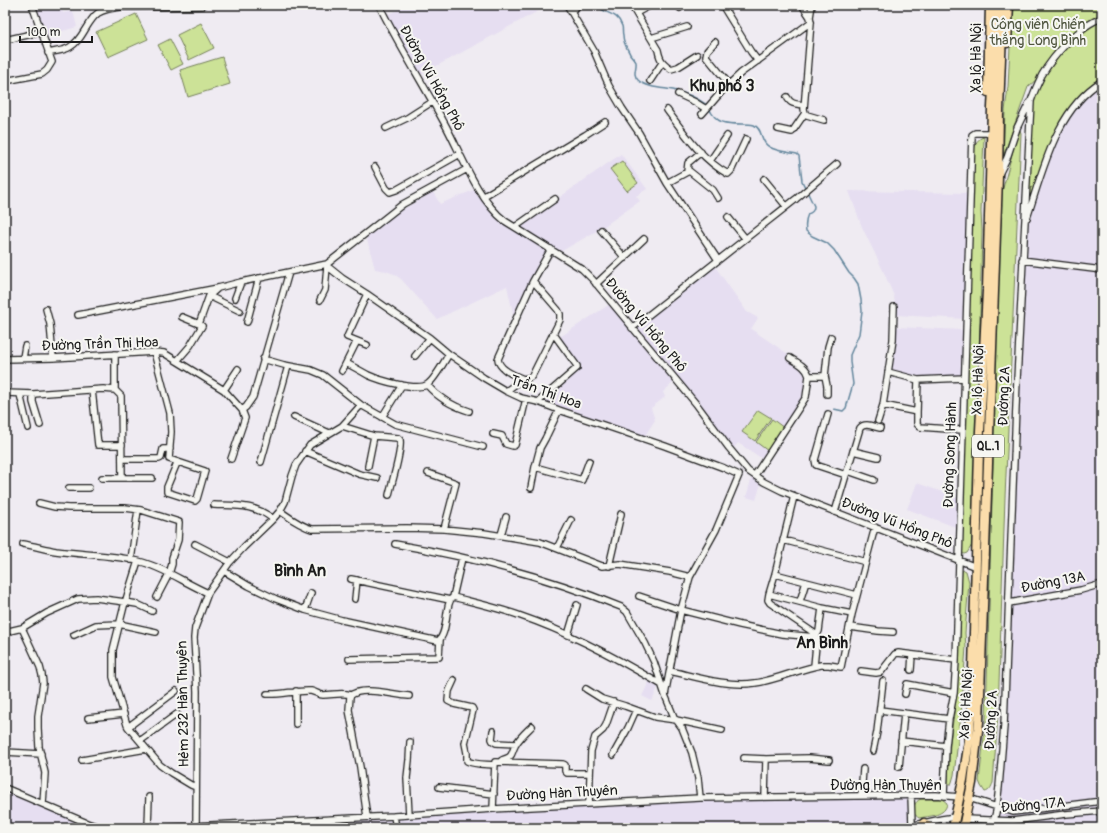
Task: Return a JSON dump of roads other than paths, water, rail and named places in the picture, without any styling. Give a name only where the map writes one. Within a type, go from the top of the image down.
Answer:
[{"type":"highway","name":"Xa lộ Hà Nội","points":[[963,828],[970,798],[979,722],[998,176],[996,109],[988,94],[990,5]]},
{"type":"highway","name":"QL.1","points":[[996,109],[997,5]]},
{"type":"highway","name":"QL.1","points":[[996,109],[1003,5]]},
{"type":"highway","name":"Xa lộ Hà Nội","points":[[953,828],[960,797],[969,740],[972,705],[979,451],[987,290],[992,133],[996,109],[1003,103],[1005,90],[1009,5]]},
{"type":"highway","points":[[960,797],[970,798]]},
{"type":"highway","points":[[955,817],[965,819]]},
{"type":"street","points":[[5,82],[42,74],[47,70],[52,62],[32,5]]},
{"type":"street","name":"Đường Vũ Hồng Phô","points":[[379,5],[467,169],[497,215],[582,269],[697,405],[748,471],[775,488],[976,567]]},
{"type":"street","points":[[568,5],[594,52],[609,86],[622,108],[640,133],[667,183],[718,260]]},
{"type":"street","points":[[571,11],[578,5]]},
{"type":"street","points":[[631,5],[658,50],[662,63],[671,69],[678,67],[697,55]]},
{"type":"street","points":[[636,13],[651,5]]},
{"type":"street","points":[[722,5],[751,52],[758,60]]},
{"type":"street","points":[[802,5],[811,20]]},
{"type":"street","points":[[778,129],[792,132],[804,112],[812,5]]},
{"type":"street","points":[[48,53],[71,46],[81,36],[93,18],[98,13],[107,9],[120,7],[202,6]]},
{"type":"street","name":"Đường 2A","points":[[992,828],[999,787],[1004,726],[1022,260],[1030,100],[1043,75],[1060,50],[1083,29],[1102,18]]},
{"type":"street","points":[[678,94],[695,102],[704,112],[741,73],[811,20]]},
{"type":"street","points":[[651,38],[687,27]]},
{"type":"street","points":[[5,40],[41,32]]},
{"type":"street","points":[[715,42],[707,51],[706,56],[729,84]]},
{"type":"street","points":[[650,81],[662,63]]},
{"type":"street","points":[[1024,224],[1052,144],[1072,109],[1091,89],[1102,81]]},
{"type":"street","points":[[787,97],[792,103],[804,105]]},
{"type":"street","points":[[998,176],[1007,158],[1017,128],[1030,100]]},
{"type":"street","points":[[386,128],[407,118],[432,102]]},
{"type":"street","points":[[666,110],[701,152],[720,170],[729,174],[746,140]]},
{"type":"street","points":[[804,112],[808,115],[824,120]]},
{"type":"street","points":[[484,196],[585,136],[605,122]]},
{"type":"street","name":"Đường Song Hành","points":[[944,796],[946,746],[954,692],[956,660],[972,135],[975,132],[992,133]]},
{"type":"street","points":[[710,161],[727,136]]},
{"type":"street","points":[[667,183],[686,173],[688,170],[688,163],[701,152]]},
{"type":"street","points":[[375,167],[386,188],[390,192],[460,154]]},
{"type":"street","points":[[632,328],[837,164]]},
{"type":"street","points":[[78,315],[327,265],[403,204],[467,169]]},
{"type":"street","points":[[688,170],[713,190],[718,198]]},
{"type":"street","points":[[764,179],[786,206]]},
{"type":"street","points":[[515,227],[555,199]]},
{"type":"street","points":[[728,217],[745,238]]},
{"type":"street","points":[[601,230],[625,258]]},
{"type":"street","points":[[596,284],[644,240]]},
{"type":"street","points":[[523,379],[500,366],[498,359],[533,281],[551,249]]},
{"type":"street","points":[[1022,260],[1102,270]]},
{"type":"street","points":[[320,300],[324,290],[327,265]]},
{"type":"street","name":"Trần Thị Hoa","points":[[327,265],[342,278],[506,392],[665,446],[739,475]]},
{"type":"street","points":[[242,410],[246,407],[252,396],[290,272]]},
{"type":"street","points":[[247,322],[258,278]]},
{"type":"street","points":[[506,392],[523,379],[530,378],[532,376],[560,320],[558,310],[533,281]]},
{"type":"street","points":[[235,298],[241,282]]},
{"type":"street","name":"Đường Trần Thị Hoa","points":[[5,359],[53,358],[154,352],[164,353],[177,361],[190,346],[202,326],[199,324],[209,296],[218,288]]},
{"type":"street","points":[[366,294],[347,337],[367,345]]},
{"type":"street","points":[[209,296],[240,311]]},
{"type":"street","points":[[878,421],[883,405],[888,372],[894,307]]},
{"type":"street","points":[[46,309],[50,324],[53,358]]},
{"type":"street","points":[[182,317],[199,324]]},
{"type":"street","points":[[538,402],[577,368],[553,333]]},
{"type":"street","points":[[415,356],[430,338]]},
{"type":"street","points":[[827,394],[825,376],[828,347],[831,338]]},
{"type":"street","points":[[342,371],[357,341]]},
{"type":"street","points":[[23,358],[25,346]]},
{"type":"street","points":[[154,352],[170,413],[171,432],[169,459],[177,463],[205,471],[195,501],[168,492],[167,487],[177,463]]},
{"type":"street","points":[[114,390],[115,354]]},
{"type":"street","points":[[346,363],[369,375],[402,385],[420,387],[427,385],[450,354]]},
{"type":"street","points":[[755,475],[806,397],[808,371],[790,358]]},
{"type":"street","points":[[263,359],[310,370],[323,375],[361,405],[395,424],[483,447]]},
{"type":"street","points":[[177,361],[224,390],[242,410],[245,418],[231,459]]},
{"type":"street","points":[[261,462],[288,366]]},
{"type":"street","points":[[224,390],[238,369]]},
{"type":"street","points":[[888,372],[918,380],[964,378]]},
{"type":"street","points":[[808,376],[825,376]]},
{"type":"street","points":[[918,380],[917,424],[920,427],[962,430]]},
{"type":"street","points":[[382,417],[402,385]]},
{"type":"street","points":[[427,385],[433,392],[449,404],[469,411]]},
{"type":"street","points":[[92,390],[98,446],[122,445]]},
{"type":"street","points":[[5,394],[114,390],[121,396],[122,478]]},
{"type":"street","points":[[20,394],[28,428]]},
{"type":"street","points":[[33,394],[33,402],[40,425]]},
{"type":"street","points":[[493,434],[502,436],[506,444],[513,446],[515,445],[526,399]]},
{"type":"street","name":"Hẻm 232 Hàn Thuyên","points":[[196,826],[197,691],[194,638],[195,628],[208,593],[230,562],[280,511],[285,502],[296,465],[305,451],[310,445],[342,426],[361,405]]},
{"type":"street","points":[[883,405],[917,412]]},
{"type":"street","points":[[531,488],[540,448],[559,410]]},
{"type":"street","points":[[828,414],[815,460],[816,465],[874,480]]},
{"type":"street","points":[[294,417],[329,433]]},
{"type":"street","points":[[835,512],[862,426],[865,425],[880,428]]},
{"type":"street","points":[[342,426],[374,436],[398,438],[400,440],[398,460],[389,495]]},
{"type":"street","points":[[368,466],[374,436]]},
{"type":"street","points":[[122,459],[159,459],[161,458],[163,449],[170,449]]},
{"type":"street","points":[[305,451],[359,474],[377,478]]},
{"type":"street","points":[[854,451],[878,457]]},
{"type":"street","points":[[535,467],[582,480],[589,461]]},
{"type":"street","points":[[665,695],[681,610],[690,577],[716,530],[739,475],[748,471]]},
{"type":"street","points":[[428,473],[456,482],[444,529]]},
{"type":"street","points":[[102,478],[152,478]]},
{"type":"street","points":[[69,488],[90,488]]},
{"type":"street","points":[[794,496],[768,600],[816,636]]},
{"type":"street","points":[[39,503],[55,507],[69,508],[125,508],[138,510],[179,522],[178,540],[169,574],[157,597]]},
{"type":"street","points":[[214,505],[250,507],[260,510],[273,519]]},
{"type":"street","points":[[132,560],[138,510]]},
{"type":"street","points":[[280,511],[306,528],[312,529],[444,529],[501,535],[540,542],[602,566],[620,564],[670,572],[690,577]]},
{"type":"street","points":[[609,566],[621,514]]},
{"type":"street","points":[[501,535],[506,517]]},
{"type":"street","points":[[557,548],[571,520]]},
{"type":"street","points":[[670,671],[722,683],[736,684],[755,683],[814,666],[829,665],[841,667],[852,614],[875,528]]},
{"type":"street","points":[[783,540],[866,562]]},
{"type":"street","points":[[23,544],[56,551],[95,554],[138,561],[157,567],[208,593]]},
{"type":"street","points":[[195,544],[230,562]]},
{"type":"street","points":[[395,544],[427,549],[512,570],[543,579],[621,607],[627,612],[645,643],[654,662],[665,695],[676,720],[682,728],[692,753],[698,778],[700,798]]},
{"type":"street","points":[[349,659],[439,657],[440,640],[462,558]]},
{"type":"street","points":[[138,561],[125,602],[113,650],[113,677],[128,727],[160,765],[191,786],[196,787]]},
{"type":"street","points":[[224,571],[256,590],[281,602],[305,610],[342,620],[436,641],[440,640]]},
{"type":"street","points":[[775,574],[857,595]]},
{"type":"street","points":[[355,599],[354,580],[452,598],[520,615],[553,628],[618,659],[662,685]]},
{"type":"street","points":[[800,601],[806,582]]},
{"type":"street","name":"Đường 13A","points":[[1009,604],[1081,590],[1102,584]]},
{"type":"street","points":[[305,610],[311,593]]},
{"type":"street","points":[[769,594],[852,614]]},
{"type":"street","points":[[639,596],[681,610],[740,625],[782,634],[816,636]]},
{"type":"street","points":[[5,632],[22,628],[48,613],[78,600],[96,598],[125,602],[137,604],[152,611]]},
{"type":"street","points":[[568,635],[577,605]]},
{"type":"street","points":[[814,666],[816,636],[819,631],[822,608]]},
{"type":"street","points":[[74,635],[96,625],[119,624],[156,632]]},
{"type":"street","points":[[850,627],[893,632]]},
{"type":"street","points":[[22,628],[40,667],[43,683],[38,716],[39,747],[45,773],[43,804]]},
{"type":"street","points":[[861,671],[876,673],[881,672],[897,653],[956,660]]},
{"type":"street","points":[[910,670],[912,654]]},
{"type":"street","points":[[454,680],[449,690],[448,701],[472,708],[473,710],[465,743],[468,762],[477,764],[563,764],[565,765],[565,771],[567,773],[590,773]]},
{"type":"street","points":[[873,751],[877,732],[883,681]]},
{"type":"street","points":[[905,694],[907,684],[954,692]]},
{"type":"street","points":[[586,689],[602,699],[655,717],[722,730]]},
{"type":"street","points":[[267,694],[312,691],[323,695],[351,695],[367,690],[410,696]]},
{"type":"street","points":[[128,727],[176,691]]},
{"type":"street","points":[[296,691],[296,724]]},
{"type":"street","points":[[351,695],[349,710],[360,767],[367,817]]},
{"type":"street","points":[[589,804],[591,751],[595,737],[606,725],[614,702]]},
{"type":"street","points":[[613,755],[636,710]]},
{"type":"street","points":[[880,710],[949,719]]},
{"type":"street","points":[[899,767],[904,713]]},
{"type":"street","points":[[88,718],[124,714]]},
{"type":"street","points":[[140,741],[177,714]]},
{"type":"street","points":[[496,763],[509,758],[516,744],[532,726]]},
{"type":"street","points":[[493,731],[492,739],[496,743],[516,744]]},
{"type":"street","points":[[901,741],[946,746]]},
{"type":"street","points":[[409,815],[407,778],[410,742]]},
{"type":"street","points":[[82,760],[146,748]]},
{"type":"street","points":[[5,752],[41,754]]},
{"type":"street","points":[[744,758],[809,758],[829,760]]},
{"type":"street","points":[[765,797],[766,759]]},
{"type":"street","points":[[493,809],[496,763]]},
{"type":"street","points":[[861,796],[863,769]]},
{"type":"street","points":[[439,787],[494,794]]},
{"type":"street","points":[[5,788],[102,828]]},
{"type":"street","points":[[911,795],[913,826]]},
{"type":"street","name":"Đường Hàn Thuyên","points":[[166,828],[700,798],[911,795],[960,797]]},
{"type":"street","points":[[148,828],[149,797]]},
{"type":"street","name":"Đường 17A","points":[[970,798],[1013,812],[1102,801]]},
{"type":"street","name":"Đường 17A","points":[[965,819],[1013,822],[1066,814],[1102,811]]},
{"type":"street","points":[[394,816],[396,828]]},
{"type":"street","points":[[900,828],[927,825],[942,819],[955,817]]},
{"type":"waterway","points":[[597,5],[620,21],[625,44],[630,55],[636,62],[635,76],[638,80],[646,85],[686,94],[707,105]]},
{"type":"waterway","points":[[709,108],[718,120],[731,124],[754,125],[760,131],[763,140],[768,146],[780,151],[797,154],[799,156],[802,181],[814,206],[812,212],[808,214],[806,218],[806,231],[812,236],[827,243],[834,250],[858,284],[862,311],[859,334],[850,355],[853,384],[846,408],[843,411],[834,409]]},
{"type":"district","name":"Khu phố 3","points":[[722,86]]},
{"type":"district","name":"Bình An","points":[[300,571]]},
{"type":"district","name":"An Bình","points":[[822,643]]},
{"type":"park label","name":"Công viên Chiến thắng Long Bình","points":[[1038,32]]}]
